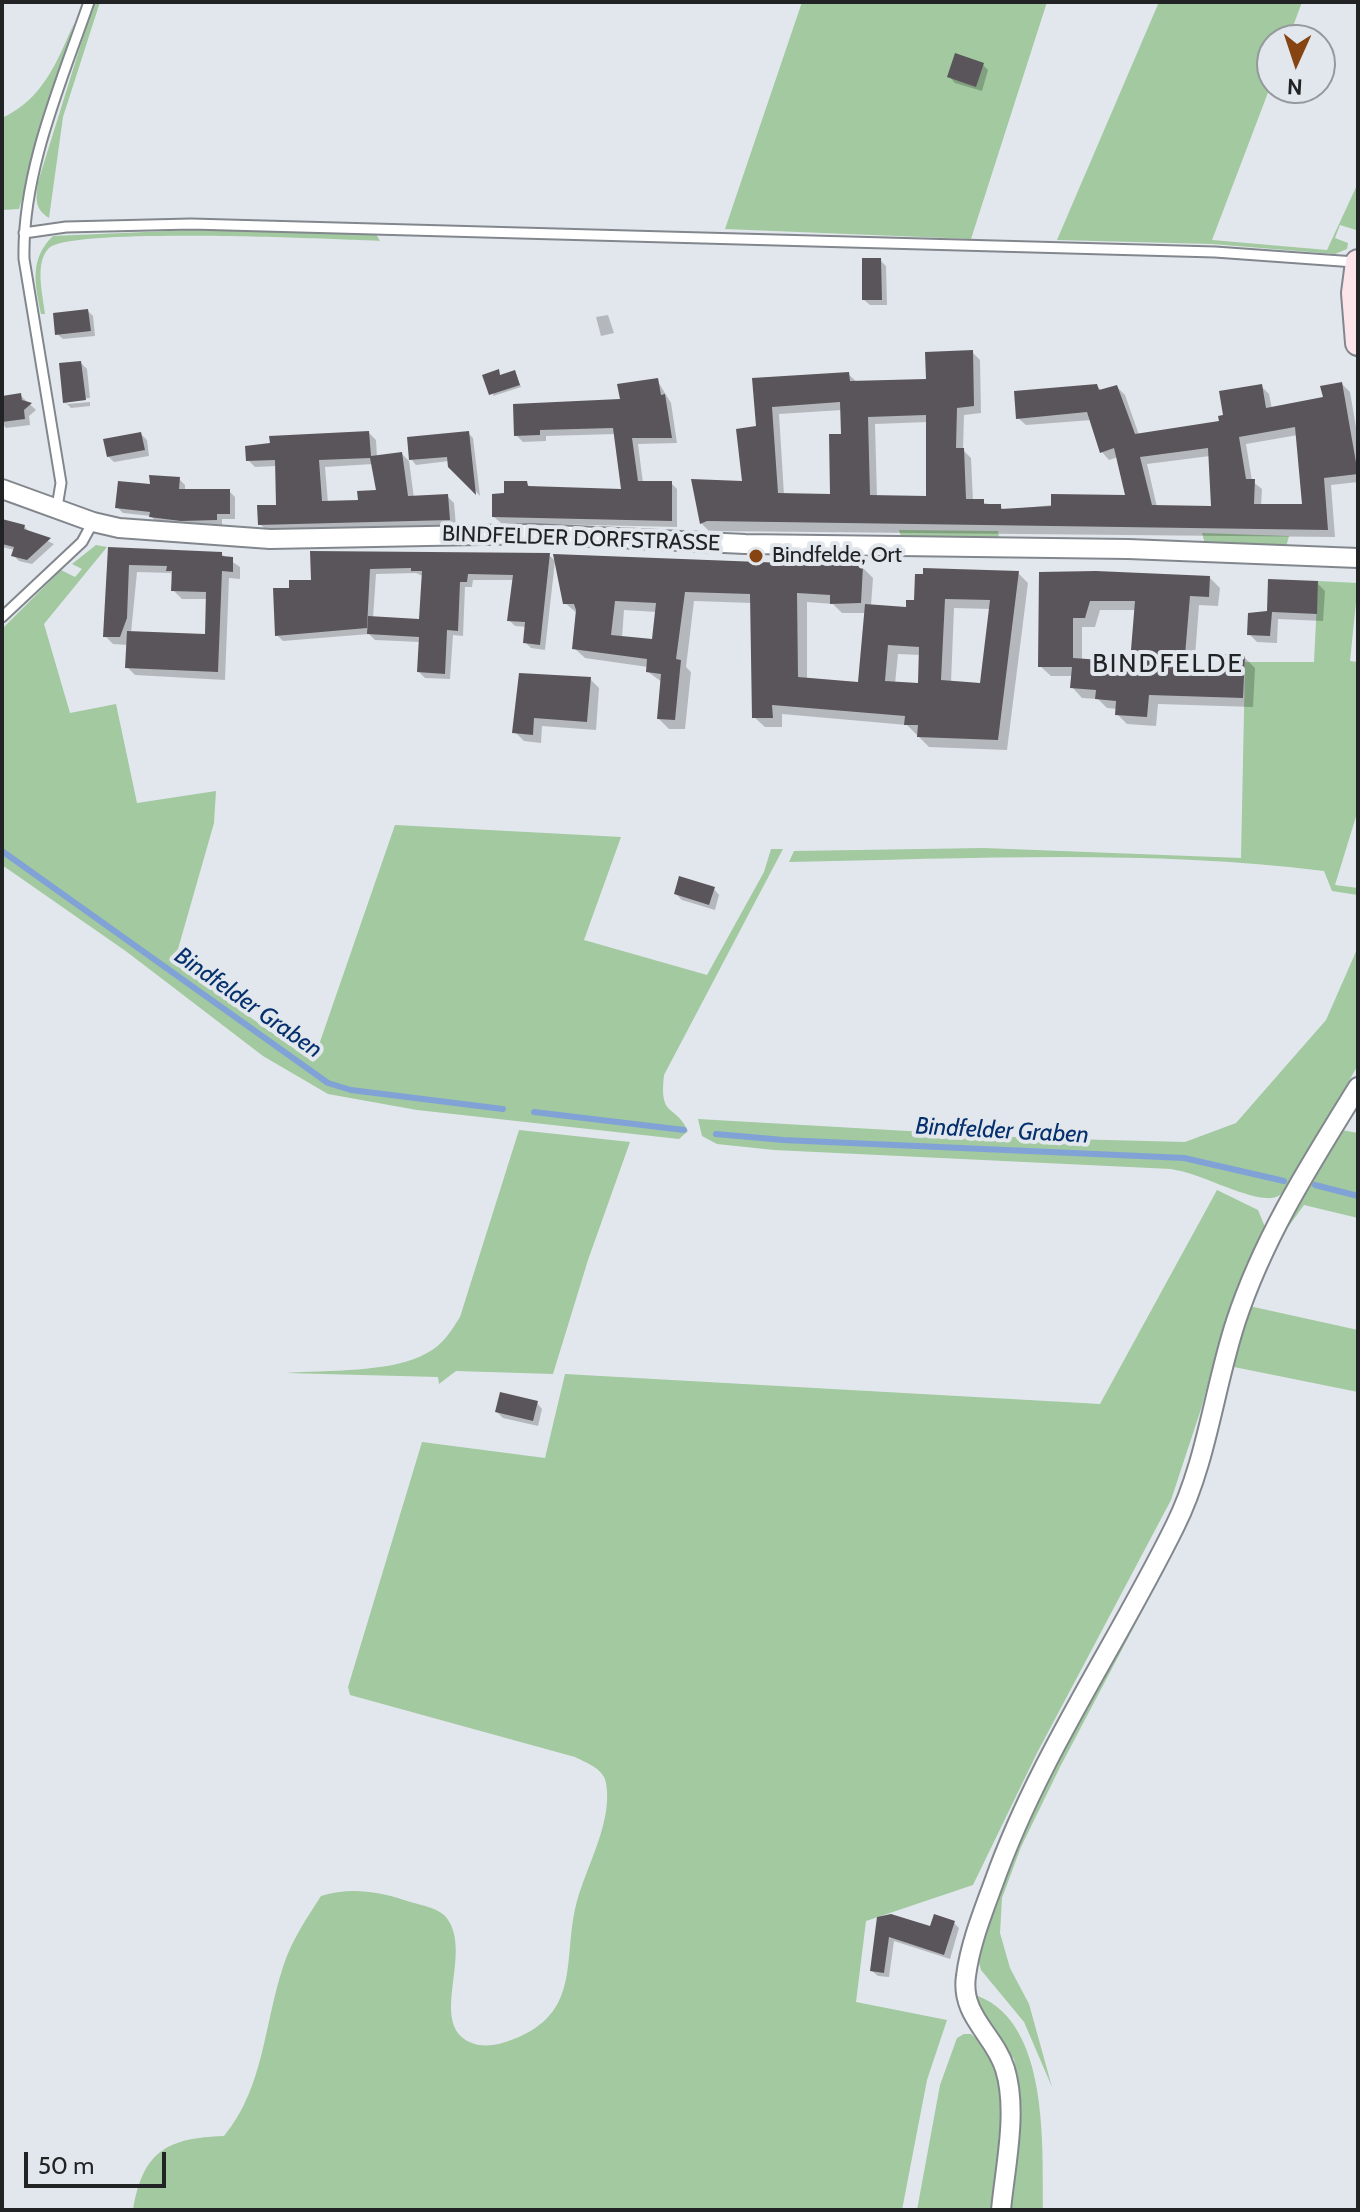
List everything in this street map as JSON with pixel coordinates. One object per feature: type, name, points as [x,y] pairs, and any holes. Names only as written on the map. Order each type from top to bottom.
[{"type":"street","points":[[1357,265],[1358,343]]},
{"type":"street","name":"BINDFELDER DORFSTRASSE","points":[[2,489],[93,522],[151,531],[270,539],[532,534],[745,544],[1128,549],[1358,558]]},
{"type":"street","points":[[1001,2210],[1009,2089],[1000,2056],[971,2014],[965,1992],[971,1952],[1010,1836],[1176,1525],[1197,1471],[1236,1322],[1256,1266],[1286,1204],[1358,1087]]},
{"type":"lane","points":[[57,507],[61,483],[24,259],[24,233],[31,187],[89,2]]},
{"type":"lane","points":[[24,233],[66,227],[191,224],[1215,252],[1357,265]]},
{"type":"lane","points":[[2,617],[82,542],[93,522]]},
{"type":"green space","points":[[94,2],[100,2],[63,117],[49,218],[37,203],[38,182]]},
{"type":"green space","points":[[802,2],[1047,2],[971,239],[725,229]]},
{"type":"green space","points":[[1159,2],[1302,2],[1294,24],[1256,24],[1256,104],[1264,104],[1212,240],[1327,250],[1358,183],[1356,230],[1340,225],[1335,238],[1348,243],[1347,249],[1335,254],[1212,244],[1057,240]]},
{"type":"green space","points":[[74,23],[19,209],[2,210],[2,118],[28,101],[38,90],[55,65]]},
{"type":"green space","points":[[192,230],[376,234],[380,241],[151,236],[68,242],[49,248],[44,254],[41,280],[45,314],[41,314],[36,282],[37,263],[53,236]]},
{"type":"green space","points":[[899,530],[998,531],[999,537],[995,541],[902,540]]},
{"type":"green space","points":[[1202,533],[1289,536],[1286,547],[1205,544]]},
{"type":"green space","points":[[96,545],[107,547],[44,624],[70,713],[116,704],[137,803],[216,791],[214,823],[174,963],[313,1062],[395,825],[621,837],[584,940],[707,975],[764,872],[771,849],[783,849],[664,1075],[666,1105],[688,1131],[679,1139],[417,1110],[328,1094],[263,1056],[127,952],[2,865],[2,629],[61,570],[75,577],[82,569],[72,564]]},
{"type":"green space","points":[[1318,581],[1358,583],[1350,661],[1358,662],[1358,810],[1335,885],[1358,888],[1358,895],[1332,891],[1324,871],[1191,860],[1057,857],[789,862],[794,851],[984,848],[1241,858],[1245,662],[1314,662]]},
{"type":"green space","points":[[1358,947],[1358,1065],[1288,1187],[1276,1197],[1255,1196],[1171,1169],[774,1150],[717,1144],[702,1136],[698,1119],[1030,1138],[1185,1142],[1236,1123],[1326,1020]]},
{"type":"green space","points":[[519,1130],[630,1142],[588,1260],[553,1374],[456,1371],[439,1384],[438,1377],[286,1373],[396,1364],[427,1353],[442,1342],[460,1317]]},
{"type":"green space","points":[[1341,1130],[1358,1133],[1358,1218],[1304,1205],[1278,1241]]},
{"type":"green space","points":[[1217,1190],[1258,1210],[1265,1227],[1225,1321],[1201,1409],[1171,1500],[1037,1753],[973,1885],[866,1921],[856,2002],[947,2020],[927,2080],[902,2210],[133,2210],[143,2174],[161,2152],[187,2140],[224,2136],[237,2117],[255,2076],[286,1957],[321,1896],[352,1891],[373,1892],[425,1906],[444,1915],[453,1930],[456,1947],[452,2020],[459,2034],[472,2043],[490,2045],[519,2037],[553,2012],[561,1996],[577,1901],[603,1828],[607,1798],[605,1778],[594,1767],[575,1757],[350,1695],[348,1687],[422,1442],[545,1458],[565,1374],[1100,1404]]},
{"type":"green space","points":[[1249,1306],[1358,1330],[1358,1392],[1229,1366]]},
{"type":"green space","points":[[1188,1511],[1192,1512],[1184,1532],[1060,1767],[1021,1847],[1002,1898],[1000,1933],[1010,1968],[1029,2004],[1052,2087],[1024,2022],[981,1970],[977,1955],[1018,1840]]},
{"type":"green space","points":[[978,1996],[1001,2011],[1018,2033],[1030,2060],[1041,2122],[1043,2210],[1008,2210],[1018,2083],[1014,2059],[985,2023],[974,1998]]},
{"type":"green space","points":[[971,2034],[993,2053],[1003,2086],[993,2210],[917,2210],[940,2085],[957,2038]]},
{"type":"building","points":[[955,53],[984,63],[976,87],[947,77]]},
{"type":"building","points":[[862,258],[881,258],[882,300],[862,300]]},
{"type":"building","points":[[88,309],[91,331],[55,335],[53,313]]},
{"type":"building","points":[[973,350],[974,406],[957,408],[956,448],[964,448],[966,499],[984,499],[984,504],[1001,504],[1001,509],[1051,506],[1051,494],[1125,495],[1114,448],[1100,453],[1087,412],[1016,419],[1014,391],[1097,384],[1099,390],[1117,385],[1135,434],[1219,421],[1218,416],[1223,415],[1219,391],[1262,384],[1266,408],[1323,397],[1320,386],[1342,382],[1358,474],[1324,478],[1328,530],[707,521],[700,524],[691,479],[742,481],[736,429],[756,426],[752,378],[849,372],[850,381],[926,379],[925,352]],"holes":[[[840,402],[841,434],[829,434],[830,494],[778,493],[772,407]],[[926,415],[926,496],[870,495],[868,417]],[[1295,427],[1302,504],[1254,504],[1255,479],[1246,479],[1239,437]],[[1208,448],[1211,506],[1152,505],[1140,457]]]},
{"type":"building","points":[[81,361],[86,400],[63,403],[59,363]]},
{"type":"building","points":[[499,369],[500,375],[515,370],[520,385],[489,395],[482,375]]},
{"type":"building","points":[[658,378],[661,395],[665,394],[672,438],[632,438],[638,481],[672,481],[672,521],[492,517],[492,494],[504,493],[504,481],[527,481],[528,486],[621,489],[613,428],[540,430],[540,435],[514,436],[513,404],[620,399],[617,384]]},
{"type":"building","points":[[21,393],[22,400],[32,403],[24,410],[25,419],[2,422],[2,396]]},
{"type":"building","points":[[369,431],[371,456],[402,452],[408,496],[448,494],[450,520],[258,525],[257,505],[276,505],[275,460],[246,461],[245,446],[270,443],[269,436]],"holes":[[[370,458],[376,490],[357,491],[358,500],[322,501],[319,460]]]},
{"type":"building","points":[[469,431],[476,495],[448,467],[447,457],[409,460],[407,437]]},
{"type":"building","points":[[141,432],[145,450],[107,457],[103,439]]},
{"type":"building","points":[[149,475],[180,477],[179,489],[230,489],[230,514],[217,514],[217,520],[181,521],[149,517],[150,512],[115,508],[118,481],[150,484]]},
{"type":"building","points":[[2,519],[25,525],[24,529],[51,538],[27,560],[11,556],[14,547],[2,544]]},
{"type":"building","points":[[108,547],[222,552],[222,556],[233,557],[233,572],[222,571],[218,672],[125,668],[127,631],[205,634],[206,592],[171,591],[172,571],[166,571],[167,566],[129,565],[127,618],[120,637],[103,637]]},
{"type":"building","points":[[310,551],[550,553],[540,645],[523,643],[525,622],[507,621],[513,575],[468,574],[467,582],[460,582],[458,631],[447,630],[445,674],[417,672],[419,637],[367,634],[368,616],[419,619],[422,571],[411,571],[411,568],[370,569],[367,628],[275,636],[273,588],[289,588],[289,580],[311,580]]},
{"type":"building","points":[[553,554],[863,566],[861,603],[830,604],[830,595],[797,593],[798,677],[858,682],[865,604],[906,607],[906,600],[914,600],[915,574],[923,574],[923,568],[1019,571],[998,740],[917,737],[918,725],[904,725],[905,716],[772,705],[773,718],[752,718],[750,594],[685,592],[676,659],[681,660],[675,720],[657,719],[661,674],[646,672],[647,659],[572,649],[576,610],[574,604],[563,604]],"holes":[[[945,599],[990,600],[980,683],[941,680]],[[615,601],[656,603],[652,639],[611,635]],[[888,645],[919,647],[918,683],[885,681]]]},
{"type":"building","points":[[1039,572],[1210,576],[1209,597],[1190,596],[1184,667],[1225,669],[1225,654],[1245,656],[1243,698],[1149,695],[1147,717],[1115,715],[1116,701],[1095,699],[1096,690],[1070,688],[1072,667],[1038,667]],"holes":[[[1090,601],[1135,601],[1130,662],[1073,658],[1073,618],[1085,618]]]},
{"type":"building","points":[[1268,579],[1318,581],[1317,614],[1272,612],[1270,636],[1247,635],[1248,613],[1267,611]]},
{"type":"building","points":[[519,673],[591,677],[587,722],[534,718],[533,735],[512,733]]},
{"type":"building","points":[[679,876],[715,887],[709,905],[674,894]]},
{"type":"building","points":[[500,1392],[538,1401],[533,1421],[495,1412]]},
{"type":"building","points":[[891,1914],[930,1926],[934,1914],[955,1921],[944,1955],[889,1937],[884,1973],[870,1971],[877,1917]]},
{"type":"waterway","name":"Bindfelder Graben","points":[[2,851],[328,1083],[351,1090],[503,1109]]},
{"type":"waterway","name":"Bindfelder Graben","points":[[534,1112],[684,1130]]},
{"type":"waterway","name":"Bindfelder Graben","points":[[716,1134],[783,1140],[1184,1158],[1284,1181]]},
{"type":"waterway","name":"Bindfelder Graben","points":[[1315,1185],[1358,1196]]},
{"type":"place","name":"Bindfelde, Ort","points":[[756,556]]},
{"type":"district","name":"BINDFELDE","points":[[1168,664]]}]
